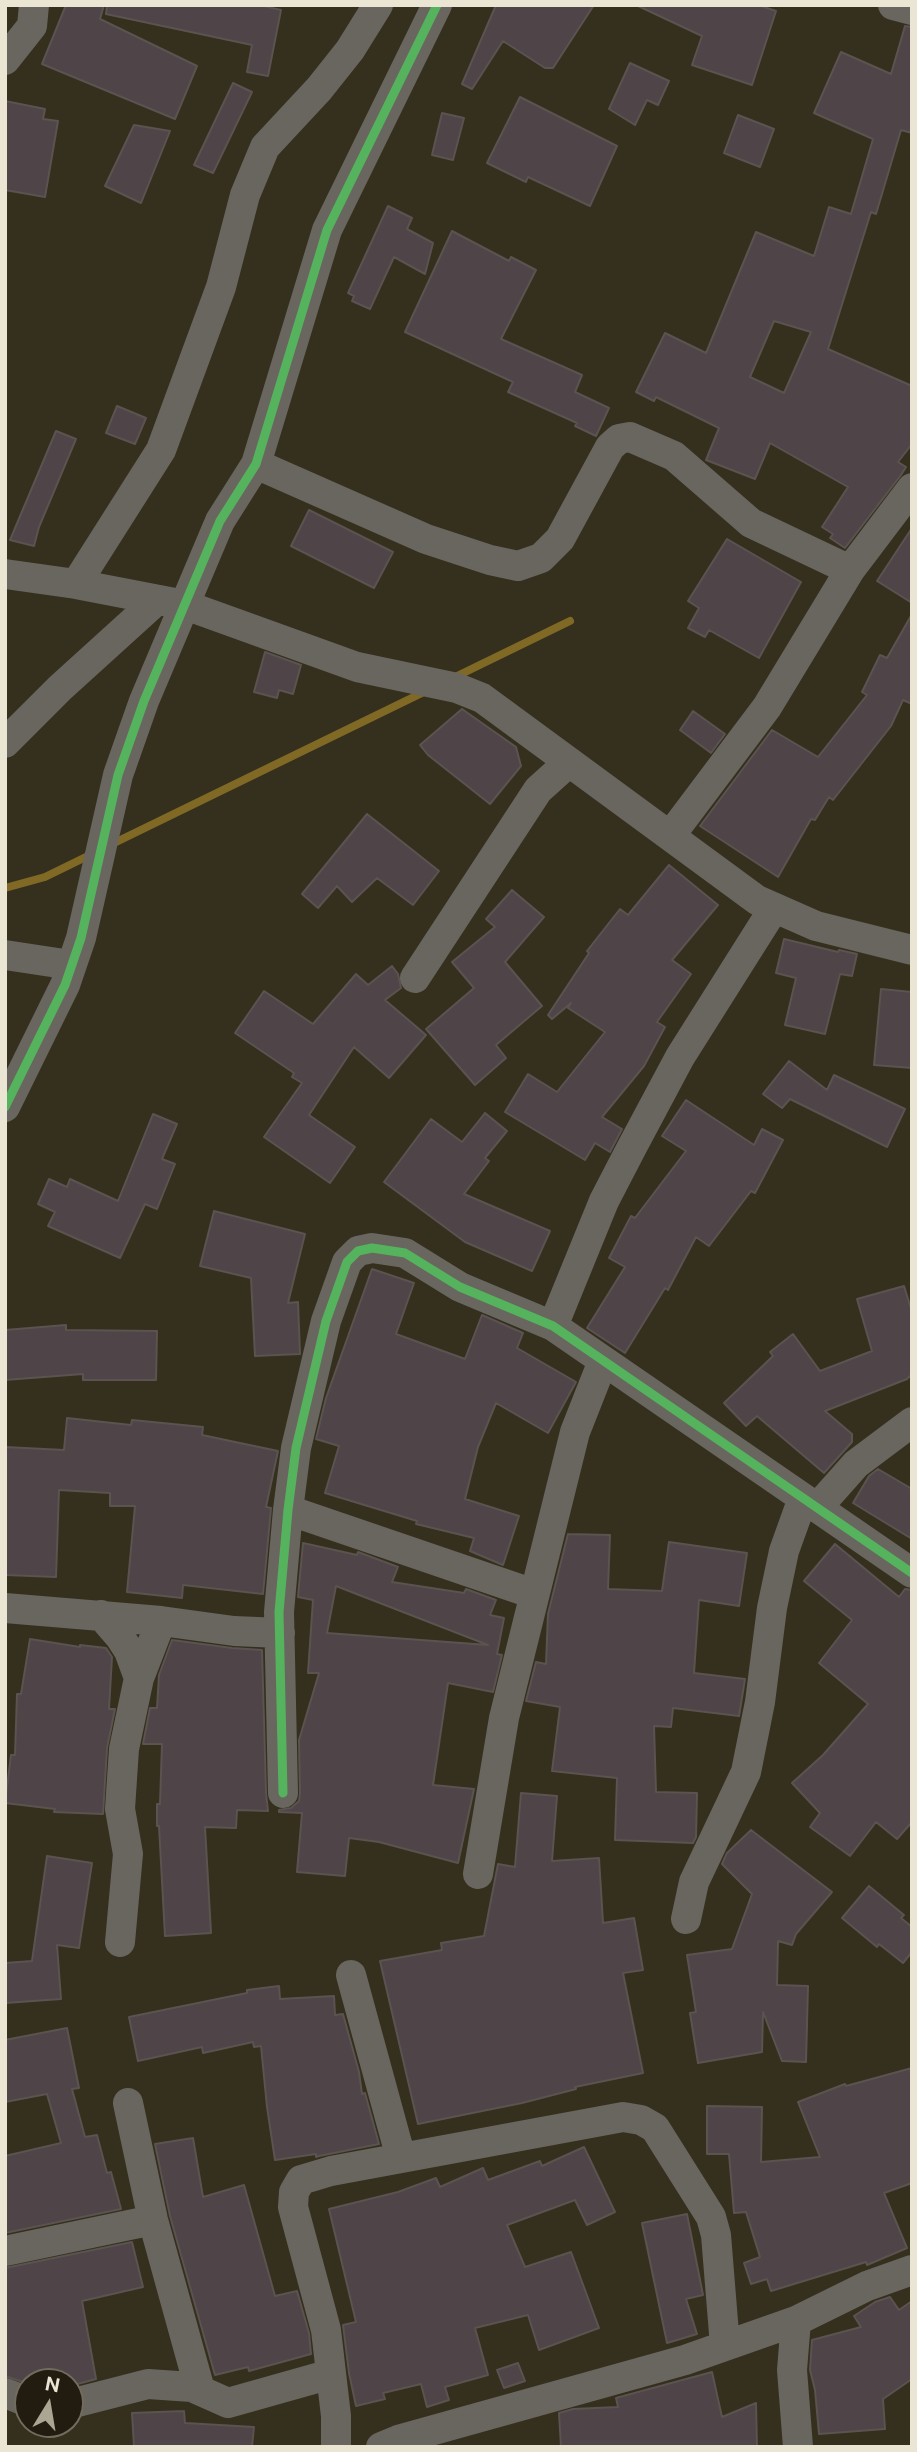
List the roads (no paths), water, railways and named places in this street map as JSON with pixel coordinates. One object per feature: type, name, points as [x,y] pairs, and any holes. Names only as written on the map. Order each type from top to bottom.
[{"type":"street","points":[[5,60],[32,26],[34,5]]},
{"type":"street","points":[[76,584],[161,450],[221,287],[245,195],[265,147],[320,89],[350,50],[378,5]]},
{"type":"street","points":[[5,1107],[65,985],[81,938],[118,775],[144,701],[171,603],[256,464],[327,230],[437,5]]},
{"type":"street","points":[[893,5],[912,10]]},
{"type":"street","points":[[256,464],[426,539],[490,560],[518,566],[541,558],[560,539],[610,447],[619,439],[630,437],[674,456],[751,523],[850,569]]},
{"type":"street","points":[[670,836],[767,707],[850,569],[912,488]]},
{"type":"street","points":[[5,574],[76,584],[171,603],[357,667],[443,685],[482,698],[757,900],[816,926],[912,950]]},
{"type":"street","points":[[5,743],[60,688],[171,603]]},
{"type":"street","points":[[415,978],[538,790],[569,762]]},
{"type":"street","points":[[553,1326],[604,1201],[632,1147],[680,1057],[774,908]]},
{"type":"street","points":[[5,955],[71,965]]},
{"type":"street","points":[[283,1793],[279,1612],[296,1448],[326,1321],[347,1262],[358,1251],[372,1248],[405,1254],[460,1287],[553,1326],[912,1573]]},
{"type":"street","points":[[478,1874],[504,1718],[534,1594],[575,1432],[603,1361]]},
{"type":"street","points":[[686,1919],[694,1882],[746,1772],[760,1702],[772,1608],[785,1551],[810,1503],[912,1422]]},
{"type":"street","points":[[288,1510],[534,1594]]},
{"type":"street","points":[[5,1608],[101,1615],[234,1631],[280,1633]]},
{"type":"street","points":[[101,1615],[124,1644],[139,1678]]},
{"type":"street","points":[[120,1942],[128,1854],[120,1809],[124,1749],[139,1678],[160,1621]]},
{"type":"street","points":[[351,1975],[401,2158]]},
{"type":"street","points":[[128,2103],[153,2220],[200,2390]]},
{"type":"street","points":[[336,2447],[326,2330],[293,2207],[294,2192],[301,2180],[321,2174],[623,2117],[641,2120],[655,2128],[711,2217],[716,2235],[725,2346]]},
{"type":"street","points":[[5,2251],[153,2220]]},
{"type":"street","points":[[335,2416],[382,2446],[685,2360],[796,2321],[867,2286],[912,2270]]},
{"type":"street","points":[[796,2321],[792,2370],[798,2447]]},
{"type":"street","points":[[84,2400],[148,2384],[181,2385],[200,2390],[228,2403],[331,2374]]},
{"type":"waterway","points":[[453,678],[570,621]]},
{"type":"waterway","points":[[110,845],[426,691]]},
{"type":"waterway","points":[[5,888],[45,877],[92,854]]}]
